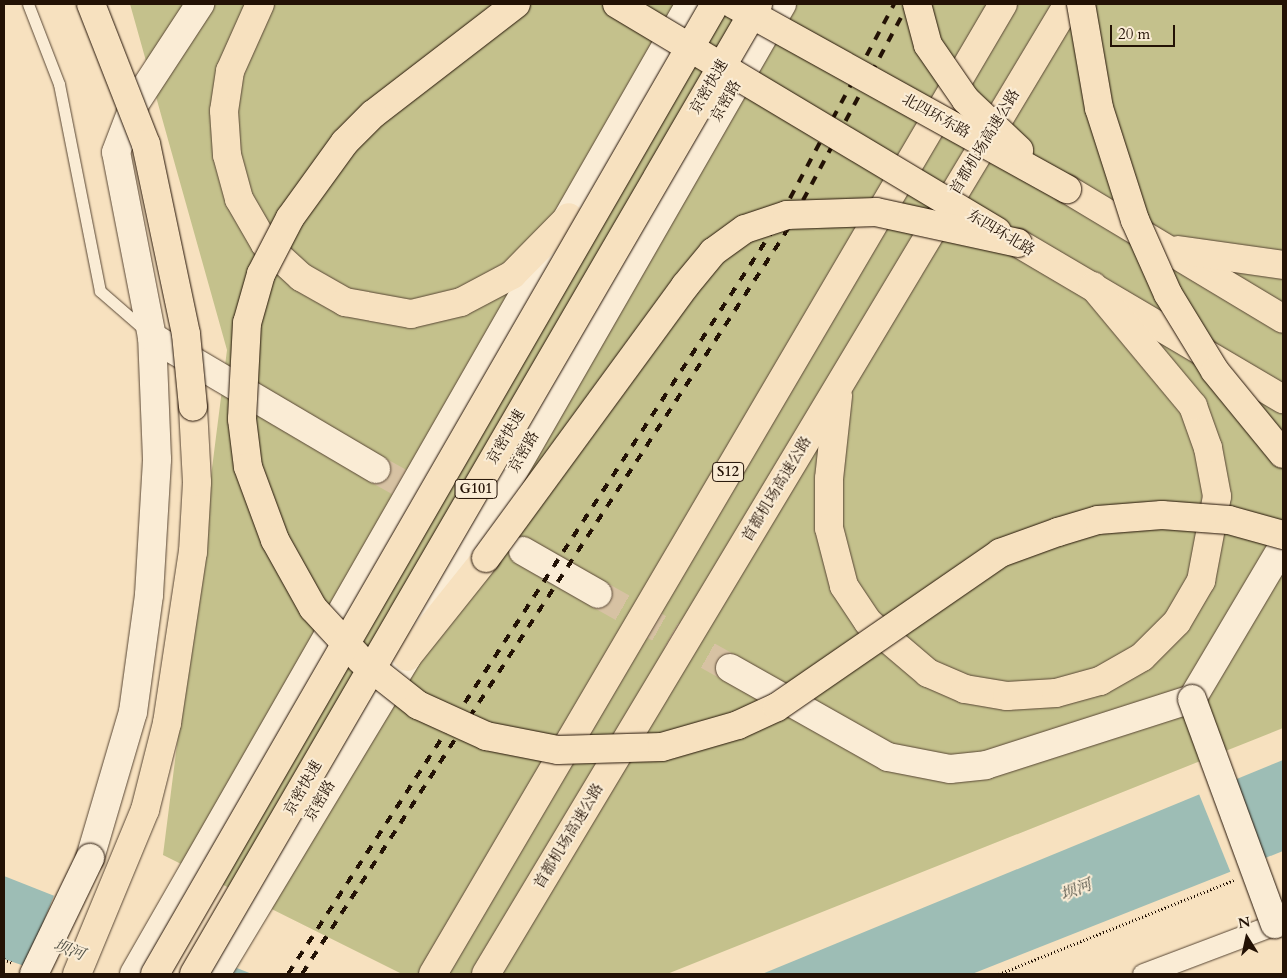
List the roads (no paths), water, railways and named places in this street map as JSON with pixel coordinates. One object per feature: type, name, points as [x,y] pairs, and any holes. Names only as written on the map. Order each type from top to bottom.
[{"type":"highway","points":[[77,974],[125,865],[167,723],[183,639],[197,482],[193,407],[186,334],[146,144],[92,4]]},
{"type":"highway","points":[[260,4],[241,39],[224,111],[227,155],[239,199],[265,244],[301,277],[345,302],[411,314],[461,302],[512,275],[568,217]]},
{"type":"highway","points":[[516,4],[373,114],[345,142],[290,218],[260,274],[247,323],[242,419],[248,467],[275,540],[313,608],[361,660],[418,706],[486,736],[558,750],[662,747],[738,725],[777,707],[1000,553],[1058,532],[1098,520],[1162,514],[1229,520],[1283,535]]},
{"type":"highway","name":"东四环北路","points":[[617,4],[1283,399]]},
{"type":"highway","name":"G101","points":[[155,974],[715,4]]},
{"type":"highway","name":"北四环东路","points":[[733,4],[1067,189],[1162,247]]},
{"type":"highway","name":"京密快速","points":[[194,974],[758,4]]},
{"type":"highway","points":[[917,4],[928,45],[966,100],[1067,189]]},
{"type":"highway","name":"S12","points":[[433,974],[1003,4]]},
{"type":"highway","name":"首都机场高速公路","points":[[490,967],[1068,4]]},
{"type":"highway","points":[[1081,4],[1107,140],[1160,277],[1215,371],[1283,454]]},
{"type":"highway","points":[[406,657],[486,558],[685,286],[713,252],[745,228],[787,215],[876,212],[1018,243]]},
{"type":"highway","points":[[1162,247],[1283,265]]},
{"type":"highway","points":[[1162,247],[1283,319]]},
{"type":"highway","points":[[840,386],[829,479],[829,528],[844,586],[868,622],[928,673],[965,689],[1007,696],[1056,693],[1100,681],[1142,657],[1177,622],[1201,581],[1217,496],[1208,448],[1193,406],[1093,286]]},
{"type":"street","points":[[34,974],[90,858],[133,712],[149,596],[157,459],[152,337],[116,152],[134,105],[200,4]]},
{"type":"street","points":[[134,974],[201,862],[690,4]]},
{"type":"street","name":"京密路","points":[[216,974],[406,657],[782,4]]},
{"type":"street","points":[[152,337],[376,469]]},
{"type":"street","points":[[730,668],[888,757],[950,769],[986,765],[1037,751],[1192,699],[1283,546]]},
{"type":"street","points":[[522,551],[598,594]]},
{"type":"street","points":[[1143,974],[1279,923],[1192,699]]},
{"type":"lane","points":[[28,4],[60,84],[100,291],[152,337]]},
{"type":"water","name":"坝河","points":[[1283,760],[1283,851],[972,974],[762,974]]},
{"type":"water","name":"坝河","points":[[4,876],[252,974],[48,974],[4,959]]},
{"type":"tunnel","points":[[376,469],[481,528]]},
{"type":"tunnel","points":[[598,594],[730,668]]},
{"type":"railway","points":[[288,974],[773,230],[894,4]]},
{"type":"railway","points":[[302,974],[786,232],[908,4]]}]
